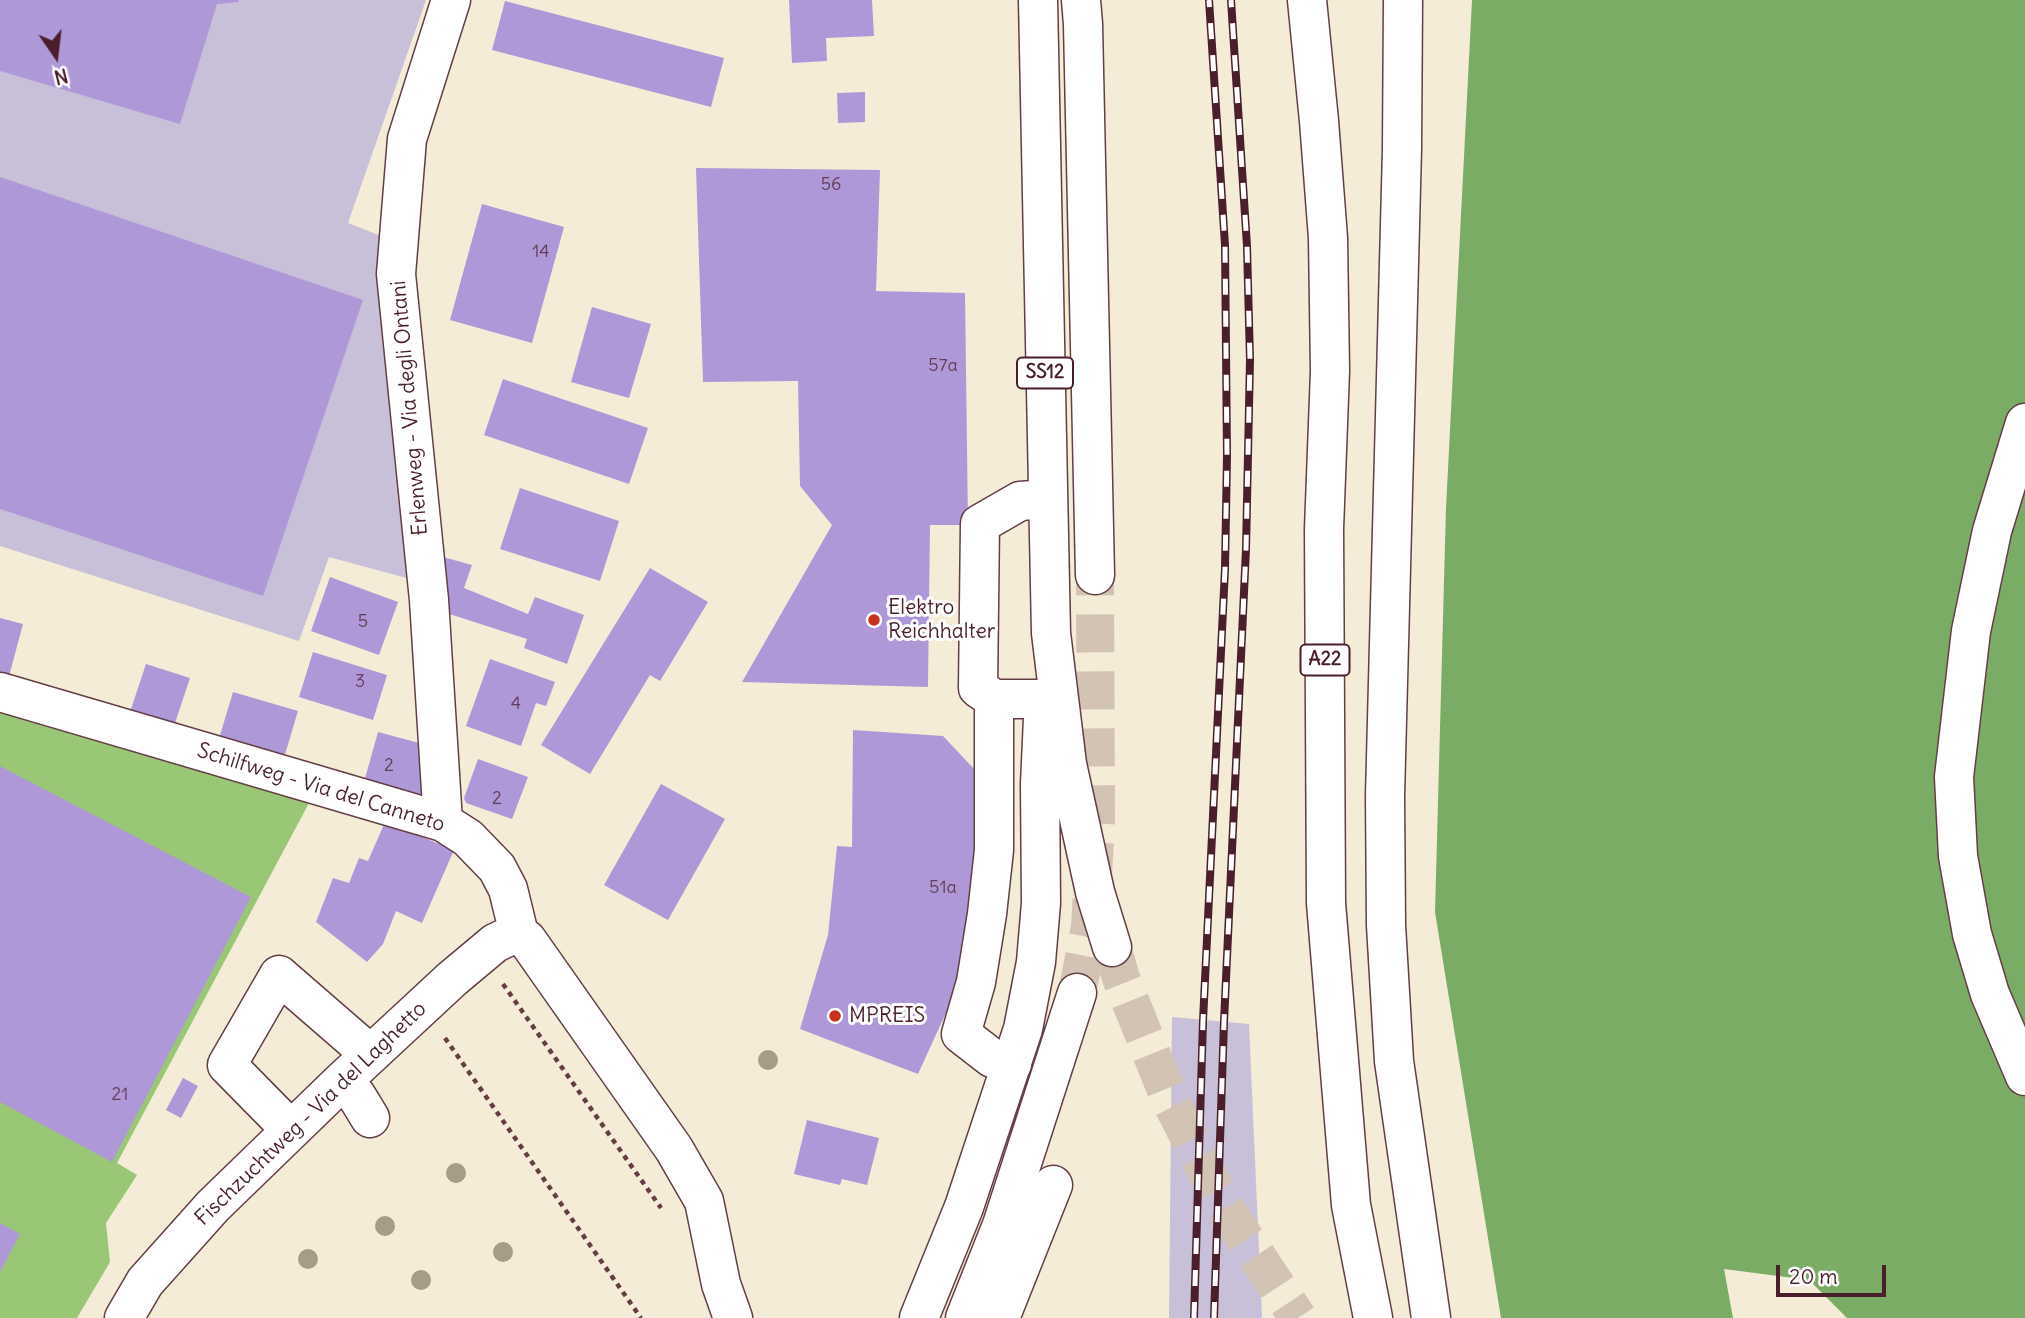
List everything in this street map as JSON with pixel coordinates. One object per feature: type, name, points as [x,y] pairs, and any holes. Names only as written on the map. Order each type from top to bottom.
[{"type":"main road","name":"Erlenweg - Via degli Ontani","points":[[443,822],[429,600],[396,274],[408,139],[451,0]]},
{"type":"main road","name":"SS12","points":[[1038,0],[1051,633],[1067,764],[1095,892],[1112,947]]},
{"type":"main road","points":[[1081,0],[1095,575]]},
{"type":"main road","name":"A22","points":[[1307,0],[1328,251],[1330,371],[1324,529],[1326,903],[1351,1205],[1373,1318]]},
{"type":"main road","points":[[1403,0],[1401,205],[1385,796],[1385,925],[1394,1061],[1430,1318]]},
{"type":"main road","points":[[2025,423],[1992,531],[1971,631],[1954,777],[1958,856],[1972,934],[1990,994],[2025,1076]]},
{"type":"main road","points":[[1044,699],[994,699],[978,688],[980,524],[1020,501],[1048,499]]},
{"type":"main road","points":[[919,1318],[964,1207],[1012,1064],[1023,1029],[1036,962],[1041,903],[1040,784],[1044,699],[1051,633]]},
{"type":"main road","name":"Schilfweg - Via del Canneto","points":[[0,692],[443,822],[468,838],[497,868],[508,889],[520,934],[527,940],[674,1149],[704,1201],[721,1284],[733,1318]]},
{"type":"main road","points":[[994,699],[994,850],[988,914],[976,982],[961,1034],[992,1058],[1012,1064]]},
{"type":"main road","name":"Fischzuchtweg - Via del Laghetto","points":[[124,1318],[145,1282],[168,1256],[213,1206],[291,1130],[452,979],[495,943],[520,934]]},
{"type":"main road","points":[[291,1130],[227,1065],[279,975],[370,1054]]},
{"type":"main road","points":[[965,1318],[1002,1225],[1077,993]]},
{"type":"main road","points":[[341,1082],[356,1095],[370,1118]]},
{"type":"main road","points":[[1000,1318],[1053,1185]]},
{"type":"path","points":[[503,983],[663,1211]]},
{"type":"path","points":[[439,1028],[641,1318]]},
{"type":"shaded area","points":[[0,0],[426,0],[348,223],[381,236],[410,579],[329,557],[299,641],[0,546]]},
{"type":"shaded area","points":[[1172,1017],[1249,1024],[1262,1318],[1169,1318]]},
{"type":"green space","points":[[1472,0],[2025,0],[2025,1318],[1847,1318],[1809,1280],[1724,1269],[1733,1318],[1501,1318],[1435,912],[1446,508]]},
{"type":"green space","points":[[0,712],[309,803],[117,1163],[137,1175],[106,1223],[110,1262],[77,1318],[0,1318]]},
{"type":"building","points":[[0,0],[239,2],[217,4],[180,124],[0,71]]},
{"type":"building","points":[[789,0],[872,0],[874,36],[826,38],[827,61],[792,63]]},
{"type":"building","points":[[505,1],[724,58],[711,107],[492,50]]},
{"type":"building","points":[[865,92],[865,122],[838,123],[837,93]]},
{"type":"building","points":[[696,168],[880,170],[876,291],[965,293],[968,525],[930,525],[928,687],[742,682],[832,525],[800,486],[798,381],[703,382]]},
{"type":"building","points":[[0,177],[363,300],[263,596],[0,509]]},
{"type":"building","points":[[482,204],[564,227],[532,343],[450,320]]},
{"type":"building","points":[[592,307],[651,324],[629,398],[571,382]]},
{"type":"building","points":[[503,379],[648,428],[629,484],[484,435]]},
{"type":"building","points":[[520,488],[619,521],[600,581],[500,549]]},
{"type":"building","points":[[443,557],[472,565],[464,588],[528,614],[535,597],[584,615],[567,664],[524,648],[527,639],[434,609]]},
{"type":"building","points":[[650,568],[708,602],[660,681],[650,675],[590,774],[541,745]]},
{"type":"building","points":[[330,577],[398,602],[379,655],[311,631]]},
{"type":"building","points":[[0,618],[23,624],[8,680],[0,678]]},
{"type":"building","points":[[313,652],[387,675],[373,720],[299,697]]},
{"type":"building","points":[[490,659],[555,682],[546,706],[536,703],[521,746],[466,726]]},
{"type":"building","points":[[146,664],[190,678],[174,726],[130,712]]},
{"type":"building","points":[[233,692],[298,711],[283,761],[218,742]]},
{"type":"building","points":[[853,730],[943,736],[976,771],[978,845],[961,980],[918,1074],[800,1029],[828,935],[837,846],[852,847]]},
{"type":"building","points":[[378,732],[434,747],[420,797],[364,782]]},
{"type":"building","points":[[478,759],[528,777],[512,819],[466,803],[464,798]]},
{"type":"building","points":[[0,766],[251,897],[112,1162],[0,1102]]},
{"type":"building","points":[[661,784],[725,819],[668,920],[604,885]]},
{"type":"building","points":[[385,822],[454,850],[422,923],[396,911],[383,944],[367,962],[316,922],[333,878],[349,883],[359,858],[368,861]]},
{"type":"building","points":[[183,1078],[198,1086],[181,1118],[166,1110]]},
{"type":"building","points":[[807,1120],[879,1138],[867,1185],[842,1179],[840,1185],[794,1174]]},
{"type":"building","points":[[0,1223],[20,1234],[0,1272]]},
{"type":"tunnel","points":[[1077,993],[1090,927],[1096,821],[1095,575]]},
{"type":"tunnel","points":[[1112,947],[1121,978],[1170,1100],[1225,1208],[1298,1318]]},
{"type":"railway","points":[[1194,1318],[1203,1021],[1225,569],[1227,456],[1225,245],[1209,0]]},
{"type":"railway","points":[[1214,1318],[1224,1022],[1246,549],[1250,360],[1247,246],[1231,0]]},
{"type":"place","name":"Elektro Reichhalter","points":[[874,620]]},
{"type":"place","name":"MPREIS","points":[[835,1016]]}]
